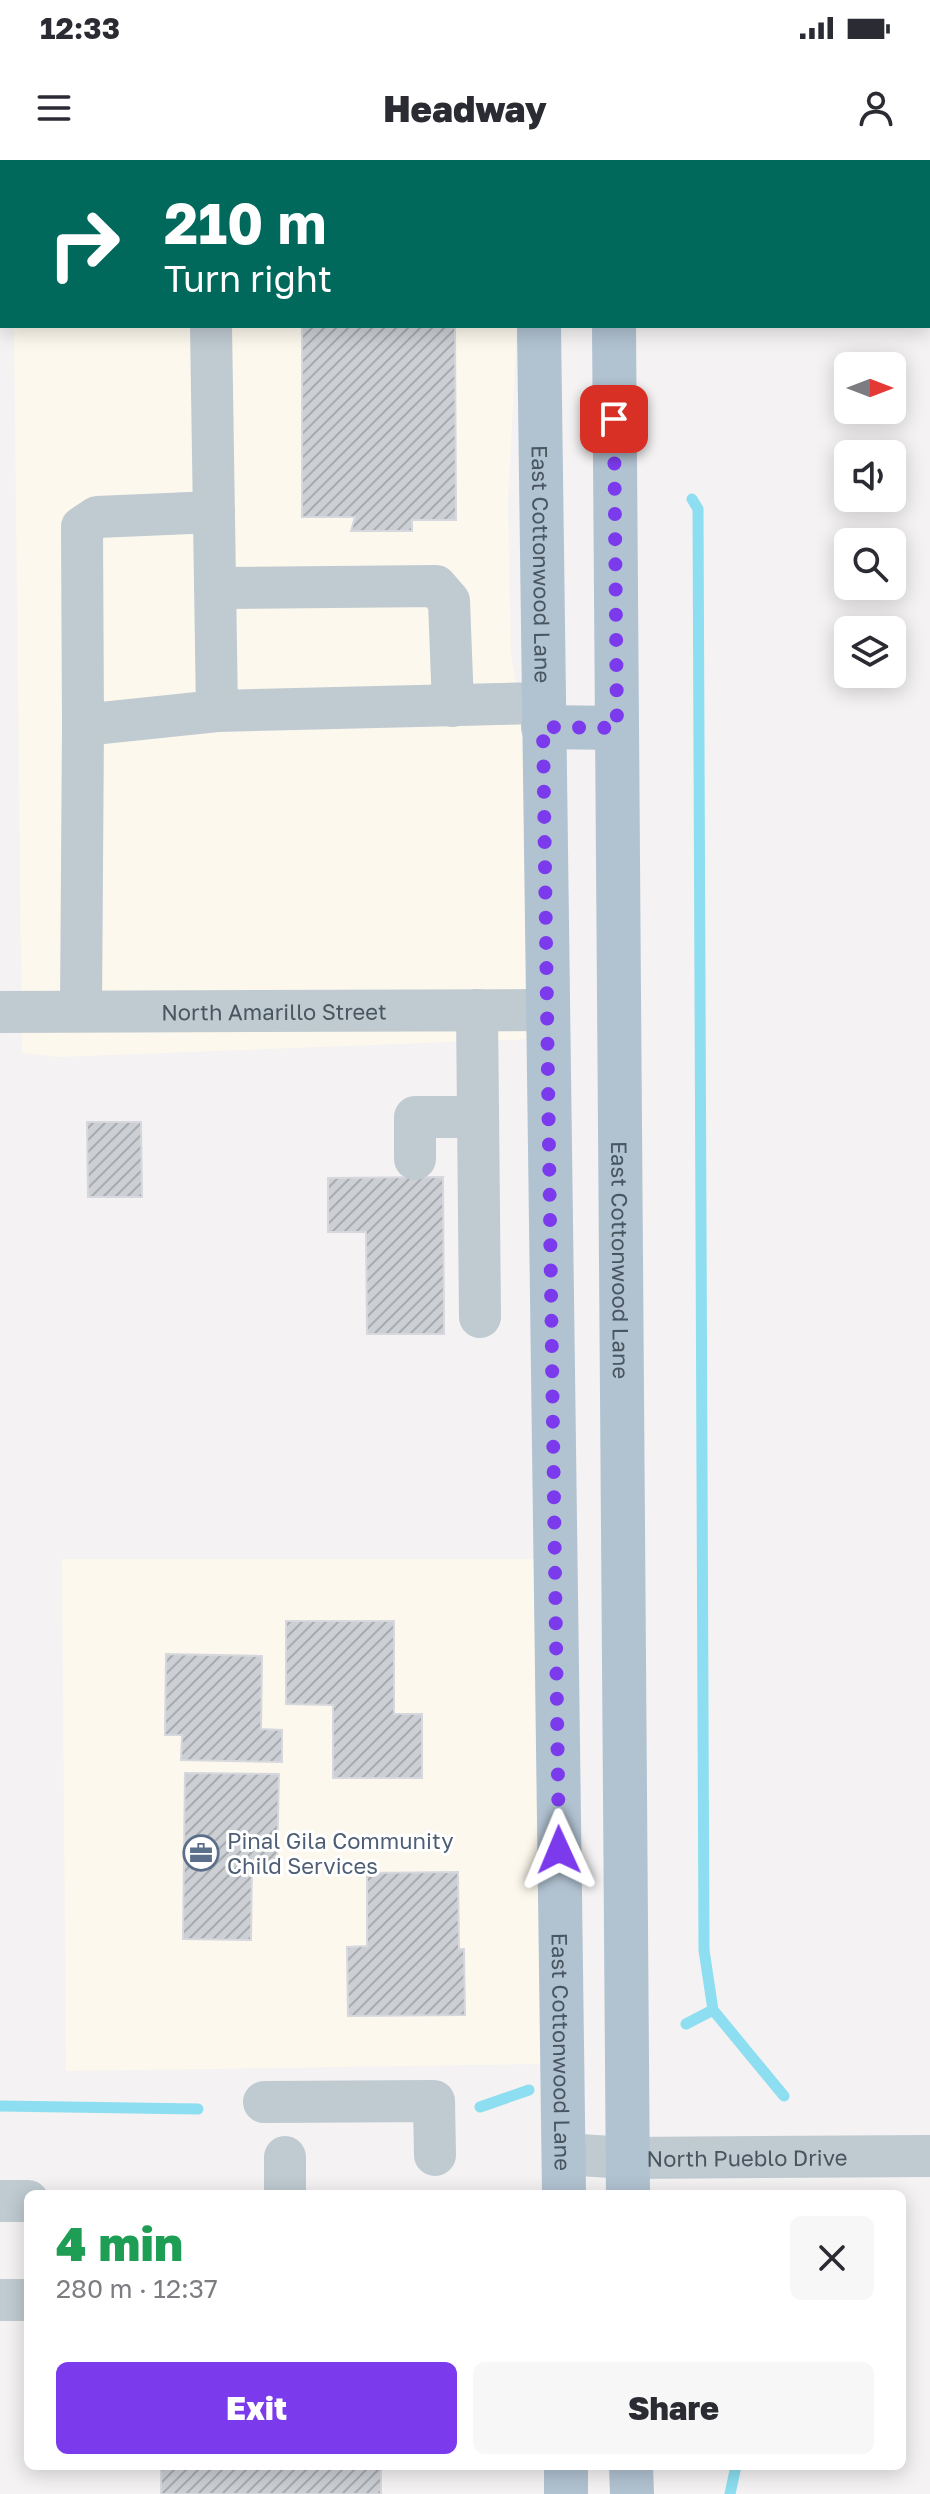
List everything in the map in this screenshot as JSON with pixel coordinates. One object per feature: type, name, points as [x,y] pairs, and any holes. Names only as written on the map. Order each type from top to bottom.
[{"type":"main road","name":"East Cottonwood Lane","points":[[539,328],[564,2174]]},
{"type":"main road","name":"East Cottonwood Lane","points":[[614,328],[628,2176]]},
{"type":"main road","points":[[543,715],[617,728]]},
{"type":"main road","points":[[566,2470],[566,2494]]},
{"type":"main road","points":[[631,2470],[632,2494]]},
{"type":"street","points":[[211,328],[217,711]]},
{"type":"street","points":[[81,1011],[82,527],[97,517],[214,512]]},
{"type":"street","points":[[215,588],[436,586],[449,601],[453,706]]},
{"type":"street","points":[[83,725],[217,711],[453,706],[543,715]]},
{"type":"street","points":[[477,1010],[480,1317]]},
{"type":"street","name":"North Amarillo Street","points":[[0,1012],[546,1010]]},
{"type":"street","points":[[415,1159],[415,1117],[478,1117]]},
{"type":"street","points":[[264,2102],[434,2101],[435,2155]]},
{"type":"street","name":"North Pueblo Drive","points":[[564,2174],[628,2176],[930,2156]]},
{"type":"street","points":[[0,2201],[24,2201]]},
{"type":"street","points":[[0,2300],[24,2300]]},
{"type":"shaded area","points":[[14,328],[517,328],[508,502],[511,655],[531,770],[531,1039],[58,1057],[22,1053]]},
{"type":"shaded area","points":[[62,1559],[541,1559],[543,2064],[66,2071]]},
{"type":"building","points":[[302,328],[455,328],[456,520],[412,520],[412,531],[351,531],[355,517],[302,517]]},
{"type":"building","points":[[87,1122],[141,1122],[142,1197],[88,1197]]},
{"type":"building","points":[[443,1177],[444,1334],[367,1334],[366,1232],[328,1232],[328,1178]]},
{"type":"building","points":[[286,1621],[394,1621],[394,1714],[422,1714],[422,1778],[333,1778],[333,1705],[286,1704]]},
{"type":"building","points":[[166,1654],[262,1656],[261,1729],[282,1730],[282,1762],[181,1760],[182,1735],[165,1735]]},
{"type":"building","points":[[185,1773],[279,1774],[277,1863],[252,1863],[251,1940],[183,1939]]},
{"type":"building","points":[[458,1872],[459,1949],[464,1949],[465,2015],[348,2016],[347,1947],[367,1946],[367,1873]]},
{"type":"building","points":[[161,2470],[381,2470],[381,2494],[161,2494]]},
{"type":"waterway","points":[[692,499],[698,509],[704,1950],[713,2010],[784,2096]]},
{"type":"waterway","points":[[686,2024],[713,2010]]},
{"type":"waterway","points":[[480,2107],[529,2090]]},
{"type":"waterway","points":[[0,2106],[198,2109]]},
{"type":"waterway","points":[[730,2494],[735,2470]]},
{"type":"place","name":"Pinal Gila Community Child Services","points":[[201,1853]]},
{"type":"route","points":[[559,1850],[543,727],[617,728],[614,419]]}]
